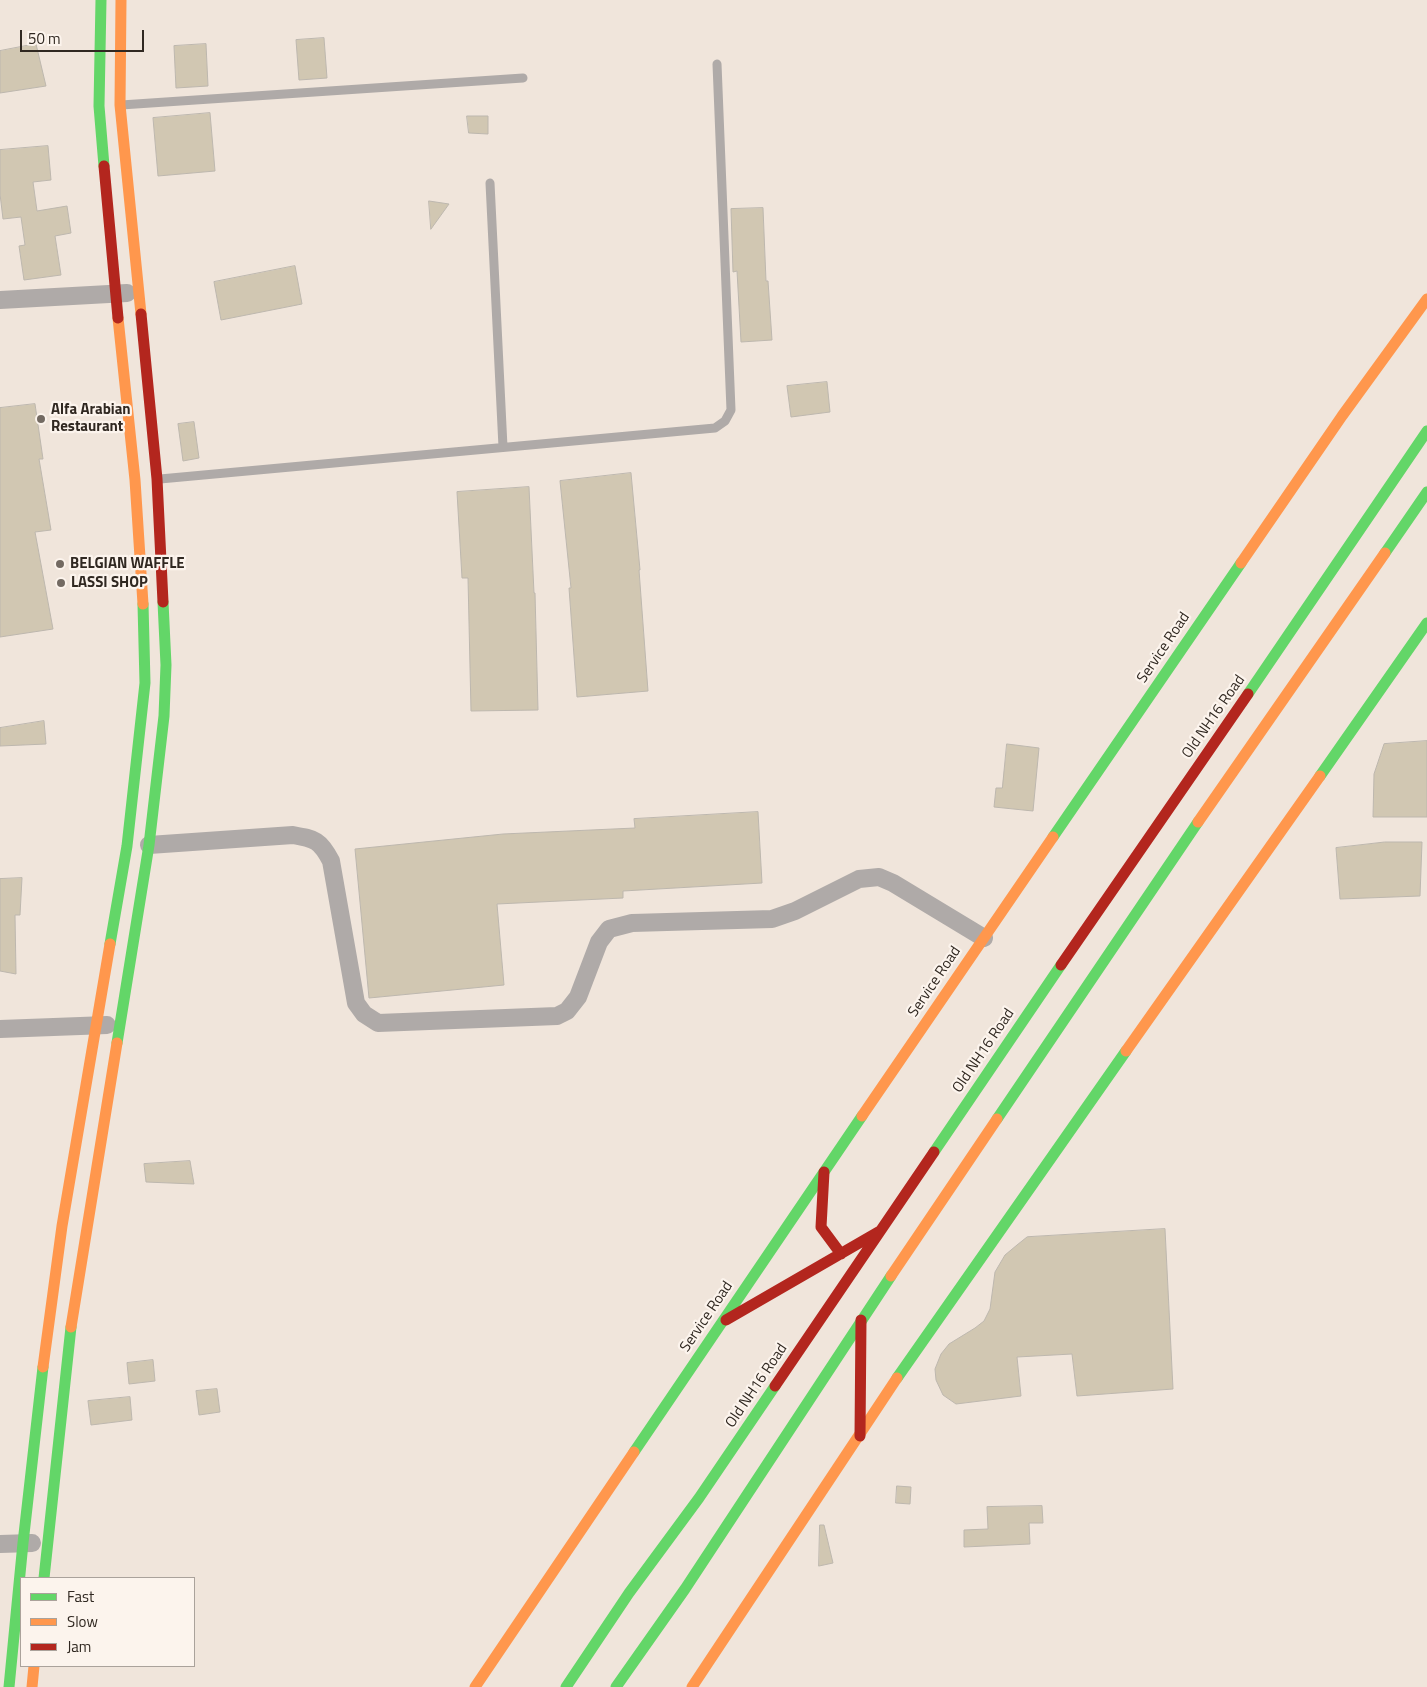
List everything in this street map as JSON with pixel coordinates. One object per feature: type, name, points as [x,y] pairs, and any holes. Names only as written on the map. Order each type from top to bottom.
[{"type":"main road","points":[[44,1577],[70,1331],[149,845],[162,744],[166,665],[146,479],[116,294],[99,106],[101,0]]},
{"type":"main road","points":[[9,1687],[48,1323],[62,1226],[98,1026],[127,846],[145,684],[141,568],[146,479],[139,292],[120,104],[121,0]]},
{"type":"main road","name":"Service Road","points":[[476,1687],[825,1170],[1342,416],[1427,299]]},
{"type":"main road","name":"Old NH16 Road","points":[[566,1687],[629,1593],[699,1498],[1427,430]]},
{"type":"main road","points":[[616,1687],[685,1590],[861,1320],[1218,793],[1427,492]]},
{"type":"main road","points":[[692,1687],[908,1362],[1427,623]]},
{"type":"main road","points":[[825,1170],[821,1206],[821,1228],[841,1254]]},
{"type":"main road","points":[[720,1324],[880,1231]]},
{"type":"main road","points":[[860,1436],[861,1320]]},
{"type":"main road","points":[[32,1687],[34,1667]]},
{"type":"street","points":[[0,300],[139,292]]},
{"type":"street","points":[[149,845],[293,835],[312,839],[324,847],[331,861],[356,1003],[364,1014],[378,1023],[557,1016],[567,1011],[578,997],[599,942],[609,929],[632,924],[772,919],[795,911],[859,879],[879,877],[893,883],[984,938]]},
{"type":"street","points":[[0,1029],[98,1026],[120,1023]]},
{"type":"street","points":[[0,1544],[48,1542]]},
{"type":"lane","points":[[146,479],[715,428],[725,422],[731,410],[717,64]]},
{"type":"lane","points":[[120,104],[522,78]]},
{"type":"lane","points":[[490,183],[503,447]]},
{"type":"building","points":[[324,38],[327,78],[299,80],[296,40]]},
{"type":"building","points":[[36,44],[46,86],[0,93],[0,51]]},
{"type":"building","points":[[206,44],[208,86],[176,88],[174,46]]},
{"type":"building","points":[[210,113],[215,171],[158,176],[153,118]]},
{"type":"building","points":[[467,116],[488,116],[488,134],[469,133]]},
{"type":"building","points":[[48,146],[51,180],[33,182],[37,211],[67,206],[71,233],[55,236],[61,275],[24,280],[19,246],[25,245],[21,217],[3,219],[0,194],[0,150]]},
{"type":"building","points":[[429,201],[449,204],[431,229]]},
{"type":"building","points":[[763,208],[766,281],[768,281],[772,340],[741,342],[737,271],[733,272],[731,209]]},
{"type":"building","points":[[295,266],[302,304],[221,320],[214,282]]},
{"type":"building","points":[[827,382],[830,412],[791,417],[787,386]]},
{"type":"building","points":[[35,404],[43,459],[39,459],[51,530],[35,532],[53,629],[0,637],[0,408]]},
{"type":"building","points":[[194,422],[199,458],[183,461],[178,424]]},
{"type":"building","points":[[631,473],[648,691],[577,697],[569,588],[571,588],[560,481]]},
{"type":"building","points":[[529,487],[535,593],[538,710],[471,711],[468,578],[462,578],[457,492]]},
{"type":"building","points":[[44,721],[46,744],[0,746],[0,728]]},
{"type":"building","points":[[1427,741],[1427,817],[1373,817],[1374,774],[1384,744]]},
{"type":"building","points":[[1007,744],[1039,748],[1033,811],[994,807],[996,788],[1002,788]]},
{"type":"building","points":[[758,812],[762,883],[623,891],[623,898],[497,904],[504,985],[369,998],[355,849],[503,834],[635,828],[634,819]]},
{"type":"building","points":[[1385,842],[1422,842],[1420,896],[1340,899],[1336,848]]},
{"type":"building","points":[[22,878],[20,915],[15,915],[16,974],[0,971],[0,879]]},
{"type":"building","points":[[190,1161],[194,1184],[146,1182],[144,1164]]},
{"type":"building","points":[[1165,1229],[1173,1389],[1077,1396],[1072,1354],[1017,1357],[1021,1396],[956,1404],[943,1395],[936,1380],[935,1369],[941,1354],[949,1344],[984,1321],[990,1309],[995,1272],[1005,1255],[1027,1237]]},
{"type":"building","points":[[153,1360],[155,1381],[129,1384],[127,1363]]},
{"type":"building","points":[[217,1389],[220,1412],[199,1415],[196,1391]]},
{"type":"building","points":[[130,1397],[132,1420],[91,1425],[88,1401]]},
{"type":"building","points":[[897,1486],[911,1487],[910,1504],[896,1503]]},
{"type":"building","points":[[1042,1506],[1043,1523],[1029,1523],[1030,1544],[964,1547],[964,1530],[988,1529],[987,1507]]},
{"type":"building","points":[[820,1525],[824,1525],[833,1563],[819,1566]]},
{"type":"traffic: fast","points":[[101,0],[99,106],[104,166]]},
{"type":"traffic: fast","points":[[1248,694],[1427,431]]},
{"type":"traffic: fast","points":[[1385,553],[1427,492]]},
{"type":"traffic: fast","points":[[1053,837],[1241,563]]},
{"type":"traffic: fast","points":[[117,1043],[149,845],[164,716],[166,665],[163,602]]},
{"type":"traffic: fast","points":[[110,944],[127,846],[145,683],[143,604]]},
{"type":"traffic: fast","points":[[1320,776],[1427,623]]},
{"type":"traffic: fast","points":[[997,1119],[1198,822]]},
{"type":"traffic: fast","points":[[934,1152],[1061,965]]},
{"type":"traffic: fast","points":[[897,1378],[1126,1051]]},
{"type":"traffic: fast","points":[[634,1452],[862,1116]]},
{"type":"traffic: fast","points":[[616,1687],[685,1589],[891,1276]]},
{"type":"traffic: fast","points":[[44,1577],[71,1327]]},
{"type":"traffic: fast","points":[[9,1687],[43,1367]]},
{"type":"traffic: fast","points":[[566,1687],[629,1593],[699,1498],[775,1386]]},
{"type":"traffic: slow","points":[[121,0],[120,105],[141,314]]},
{"type":"traffic: slow","points":[[1241,563],[1342,416],[1427,299]]},
{"type":"traffic: slow","points":[[118,318],[135,480],[143,604]]},
{"type":"traffic: slow","points":[[1198,822],[1385,553]]},
{"type":"traffic: slow","points":[[1126,1051],[1320,776]]},
{"type":"traffic: slow","points":[[862,1116],[1053,837]]},
{"type":"traffic: slow","points":[[43,1367],[62,1226],[110,944]]},
{"type":"traffic: slow","points":[[71,1327],[117,1043]]},
{"type":"traffic: slow","points":[[891,1276],[997,1119]]},
{"type":"traffic: slow","points":[[692,1687],[897,1378]]},
{"type":"traffic: slow","points":[[475,1687],[634,1452]]},
{"type":"traffic: slow","points":[[32,1687],[34,1667]]},
{"type":"traffic: jam","points":[[104,166],[118,318]]},
{"type":"traffic: jam","points":[[141,314],[157,479],[163,602]]},
{"type":"traffic: jam","points":[[1061,965],[1248,694]]},
{"type":"traffic: jam","points":[[775,1386],[934,1152]]},
{"type":"traffic: jam","points":[[824,1172],[821,1227],[841,1254]]},
{"type":"traffic: jam","points":[[726,1320],[880,1231]]},
{"type":"traffic: jam","points":[[860,1436],[861,1320]]},
{"type":"place","name":"Alfa Arabian Restaurant","points":[[41,419]]},
{"type":"place","name":"BELGIAN WAFFLE","points":[[60,564]]},
{"type":"place","name":"LASSI SHOP","points":[[61,583]]}]
